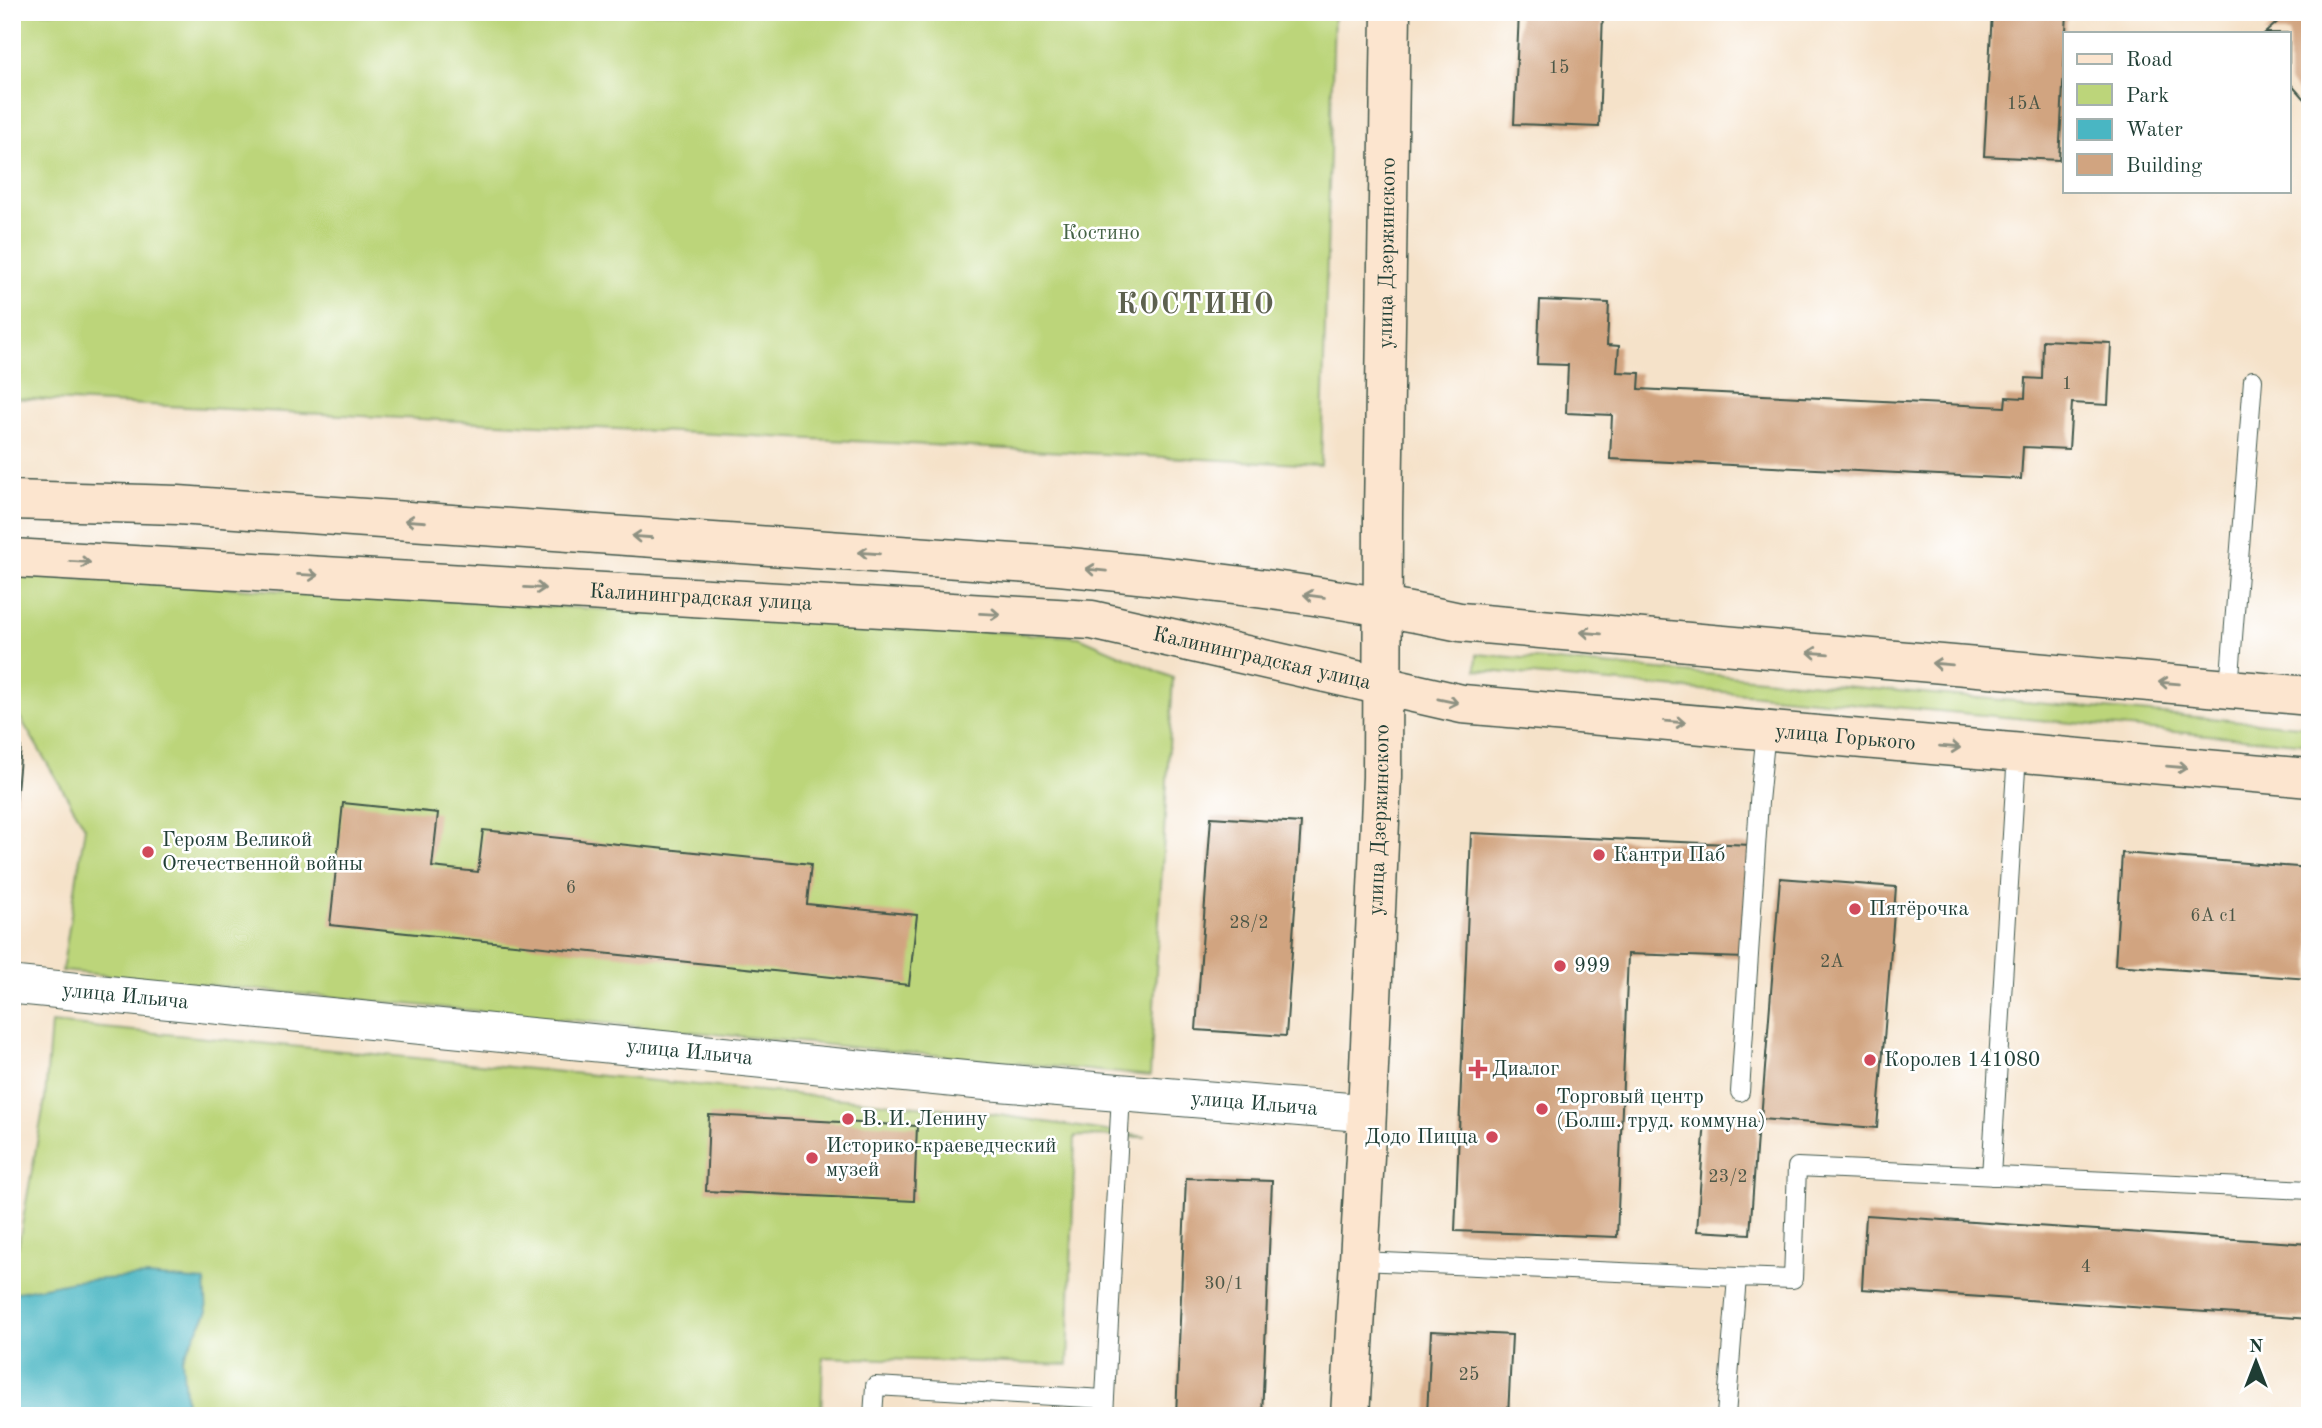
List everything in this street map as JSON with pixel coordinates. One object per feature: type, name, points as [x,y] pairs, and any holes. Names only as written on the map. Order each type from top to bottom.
[{"type":"main road","name":"улица Дзержинского","points":[[1350,1416],[1360,1261],[1382,777],[1381,606],[1391,12]]},
{"type":"main road","points":[[12,500],[178,505],[1059,566],[1164,576],[1381,606],[1461,622],[2310,696]]},
{"type":"main road","name":"Калининградская улица","points":[[12,558],[1092,620],[1381,687]]},
{"type":"main road","name":"улица Горького","points":[[1381,687],[1462,704],[2310,778]]},
{"type":"street","name":"улица Ильича","points":[[12,985],[1121,1094],[1367,1114]]},
{"type":"lane","points":[[2229,689],[2253,380]]},
{"type":"lane","points":[[1740,1092],[1766,730]]},
{"type":"lane","points":[[1992,1176],[2017,753]]},
{"type":"lane","points":[[873,1416],[875,1386],[1104,1407],[1121,1094]]},
{"type":"lane","points":[[1360,1261],[1793,1279],[1797,1167],[2310,1190]]},
{"type":"lane","points":[[1726,1416],[1737,1277]]},
{"type":"green space","name":"Костино","points":[[12,12],[1334,12],[1321,465],[12,398]]},
{"type":"green space","points":[[12,575],[1079,637],[1173,678],[1150,1076],[62,971],[85,827],[12,704]]},
{"type":"green space","points":[[1477,654],[2310,727],[2310,744],[1476,670]]},
{"type":"green space","points":[[51,1023],[979,1112],[1146,1137],[1075,1136],[1068,1365],[823,1357],[821,1416],[12,1416],[12,1251],[18,1247],[45,1099]]},
{"type":"water","points":[[148,1276],[205,1281],[207,1313],[182,1359],[187,1416],[12,1416],[12,1293],[74,1281]]},
{"type":"building","points":[[1519,12],[1603,12],[1599,127],[1514,124]]},
{"type":"building","points":[[1992,12],[2067,12],[2066,32],[2063,32],[2059,160],[1984,156]]},
{"type":"building","points":[[2289,12],[2310,12],[2310,106],[2290,83],[2290,32],[2266,32]]},
{"type":"building","points":[[1540,300],[1609,303],[1607,345],[1619,346],[1617,372],[1640,373],[1639,389],[2005,407],[2006,397],[2025,398],[2026,378],[2042,379],[2043,340],[2111,343],[2108,405],[2072,403],[2069,449],[2023,447],[2021,479],[1610,459],[1612,415],[1566,413],[1568,365],[1537,364]]},
{"type":"building","points":[[12,746],[21,747],[14,824],[12,823]]},
{"type":"building","points":[[343,803],[438,813],[432,867],[478,872],[483,830],[811,864],[807,904],[917,915],[909,985],[330,925]]},
{"type":"building","points":[[1211,817],[1301,823],[1286,1036],[1196,1030]]},
{"type":"building","points":[[1471,833],[1751,845],[1746,958],[1628,954],[1617,1237],[1455,1231]]},
{"type":"building","points":[[2122,853],[2310,868],[2310,979],[2115,965]]},
{"type":"building","points":[[1780,878],[1896,887],[1877,1128],[1761,1119]]},
{"type":"building","name":"Историко-краеведческий музей","points":[[709,1115],[917,1126],[914,1201],[706,1191]]},
{"type":"building","points":[[1705,1119],[1758,1122],[1750,1234],[1697,1231]]},
{"type":"building","points":[[1186,1178],[1272,1181],[1262,1416],[1176,1416]]},
{"type":"building","points":[[1866,1215],[2310,1244],[2310,1319],[1862,1289]]},
{"type":"building","points":[[1431,1331],[1512,1335],[1508,1416],[1427,1416]]},
{"type":"place","name":"Героям Великой Отечественной войны","points":[[148,852]]},
{"type":"place","name":"Кантри Паб","points":[[1599,855]]},
{"type":"place","name":"Пятёрочка","points":[[1855,909]]},
{"type":"place","name":"999","points":[[1560,966]]},
{"type":"place","name":"Королев 141080","points":[[1870,1060]]},
{"type":"place","name":"Диалог","points":[[1478,1069]]},
{"type":"place","name":"Торговый центр (Болш. труд. коммуна)","points":[[1542,1109]]},
{"type":"place","name":"В. И. Ленину","points":[[848,1119]]},
{"type":"place","name":"Додо Пицца","points":[[1492,1137]]},
{"type":"place","name":"Историко-краеведческий музей","points":[[812,1158]]},
{"type":"district","name":"КОСТИНО","points":[[1196,306]]}]
